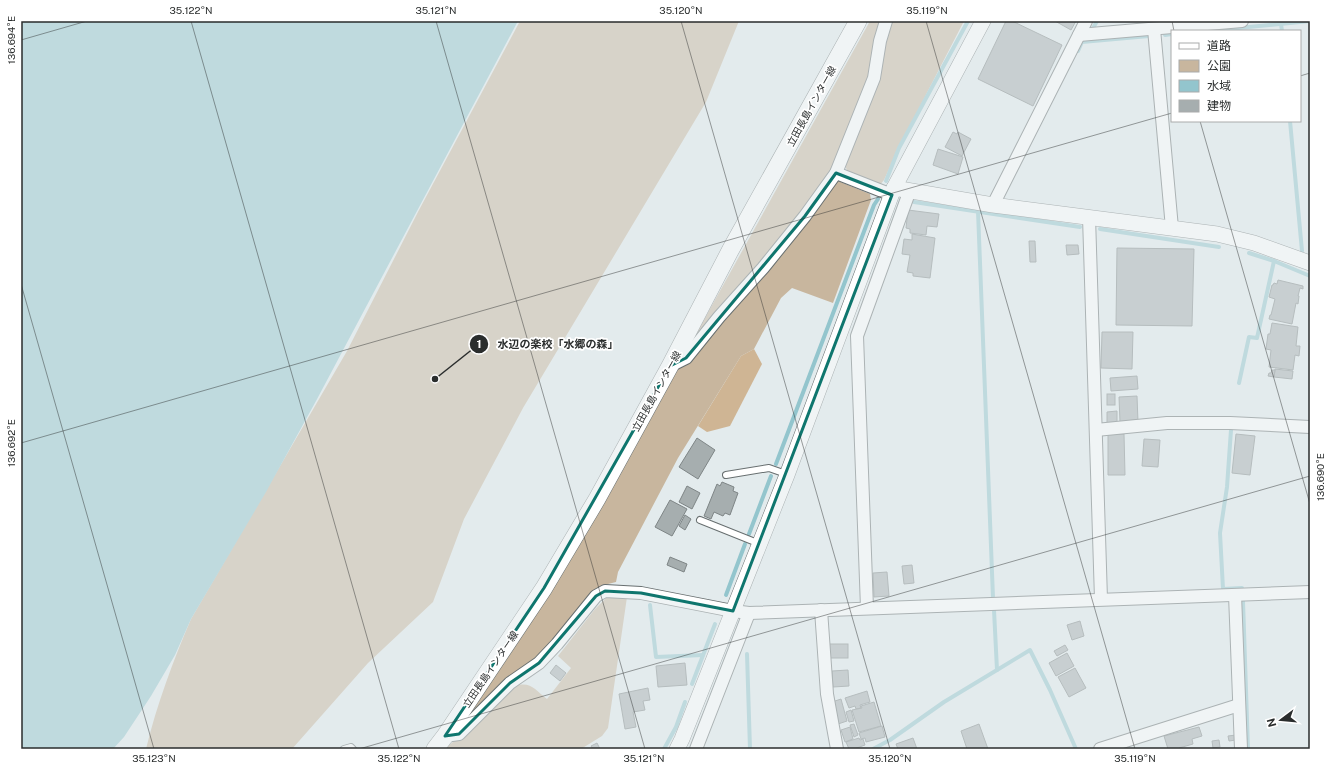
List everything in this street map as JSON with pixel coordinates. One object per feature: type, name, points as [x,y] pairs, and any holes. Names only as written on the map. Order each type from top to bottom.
[{"type":"main road","name":"立田長島インター線","points":[[440,743],[544,588],[597,499],[670,366],[731,249],[858,21]]},
{"type":"street","points":[[670,366],[686,358],[718,317],[801,222],[836,173],[874,78],[880,41],[886,21]]},
{"type":"street","points":[[677,749],[734,612],[893,191],[983,21]]},
{"type":"street","points":[[993,204],[1086,21]]},
{"type":"street","points":[[1079,35],[1242,21]]},
{"type":"street","points":[[1154,29],[1172,228]]},
{"type":"street","points":[[836,173],[893,191],[910,190],[993,204],[1217,234],[1254,243],[1310,263]]},
{"type":"street","points":[[867,608],[858,336],[910,190]]},
{"type":"street","points":[[1089,217],[1101,600]]},
{"type":"street","points":[[1096,430],[1167,423],[1310,427]]},
{"type":"street","points":[[440,743],[459,734],[510,683],[539,663],[557,644],[596,596],[605,591],[641,593],[734,612],[749,613],[1310,592]]},
{"type":"street","points":[[1234,594],[1241,749]]},
{"type":"street","points":[[821,610],[827,694],[837,749]]},
{"type":"street","points":[[696,749],[749,613]]},
{"type":"street","points":[[1100,749],[1239,705]]},
{"type":"lane","points":[[726,476],[769,468],[787,475]]},
{"type":"lane","points":[[700,520],[760,544]]},
{"type":"lane","points":[[344,749],[351,747],[353,749]]},
{"type":"highlighted area","points":[[836,173],[892,195],[733,611],[641,593],[605,591],[596,596],[539,663],[510,683],[459,734],[445,736],[544,588],[670,366],[686,358],[805,216]]},
{"type":"green space","points":[[520,21],[739,21],[706,102],[523,408],[464,519],[433,602],[368,663],[292,749],[146,749],[166,683],[191,619],[347,351],[419,210]]},
{"type":"green space","points":[[870,21],[881,21],[871,75],[831,173],[801,215],[686,352]]},
{"type":"green space","points":[[889,21],[964,21],[899,147],[884,180],[879,186],[848,172],[844,164]]},
{"type":"green space","points":[[838,181],[870,194],[871,200],[833,303],[792,288],[781,298],[754,349],[741,356],[678,458],[618,572],[616,582],[604,585],[551,646],[458,729],[676,371],[690,360],[747,289],[770,269],[810,217],[831,185]]},
{"type":"green space","points":[[616,595],[627,597],[608,728],[602,736],[581,749],[444,749],[466,732],[515,686],[525,685],[532,687],[547,699],[571,668],[558,656],[595,609],[607,597]]},
{"type":"shaded area","points":[[754,349],[762,364],[730,426],[707,432],[698,426],[741,356]]},
{"type":"water","points":[[21,21],[518,21],[266,492],[191,619],[175,655],[151,696],[124,737],[113,749],[21,749]]},
{"type":"building","points":[[1006,21],[1012,21],[1062,45],[1033,106],[978,79]]},
{"type":"building","points":[[1055,21],[1076,21],[1071,30]]},
{"type":"building","points":[[953,132],[957,134],[958,132],[971,139],[962,156],[945,147]]},
{"type":"building","points":[[938,149],[963,157],[958,174],[933,165]]},
{"type":"building","points":[[908,210],[939,214],[937,227],[927,226],[926,235],[910,233],[910,229],[906,228]]},
{"type":"building","points":[[912,234],[935,238],[930,278],[913,276],[913,273],[907,272],[910,255],[902,254],[904,239],[912,240]]},
{"type":"building","points":[[1029,241],[1035,241],[1036,262],[1030,262]]},
{"type":"building","points":[[1066,245],[1078,245],[1079,254],[1067,255]]},
{"type":"building","points":[[1117,248],[1194,249],[1192,326],[1116,325]]},
{"type":"building","points":[[1278,280],[1303,286],[1303,289],[1300,288],[1298,304],[1296,303],[1292,324],[1269,319],[1275,299],[1269,297],[1272,285],[1274,283],[1277,284]]},
{"type":"building","points":[[1272,323],[1298,327],[1296,346],[1300,346],[1299,356],[1295,355],[1293,370],[1269,367],[1271,350],[1266,349],[1268,334],[1270,334]]},
{"type":"building","points":[[1102,332],[1133,332],[1132,369],[1101,368]]},
{"type":"building","points":[[1275,369],[1293,371],[1292,379],[1274,377]]},
{"type":"building","points":[[1272,370],[1275,370],[1274,377],[1268,376]]},
{"type":"building","points":[[1137,376],[1138,389],[1111,391],[1110,378]]},
{"type":"building","points":[[1107,394],[1115,394],[1115,405],[1107,405]]},
{"type":"building","points":[[1137,396],[1138,422],[1120,422],[1119,397]]},
{"type":"building","points":[[1117,411],[1117,423],[1107,424],[1107,412]]},
{"type":"building","points":[[1108,434],[1124,434],[1125,475],[1108,475]]},
{"type":"building","points":[[1236,434],[1255,436],[1250,475],[1232,473]]},
{"type":"building","points":[[697,438],[715,450],[698,479],[679,467]]},
{"type":"building","points":[[1144,439],[1160,440],[1158,467],[1142,466]]},
{"type":"building","points":[[722,482],[734,487],[733,491],[738,493],[730,515],[725,513],[723,516],[714,512],[711,519],[704,516],[717,484],[720,486]]},
{"type":"building","points":[[687,486],[700,493],[692,509],[679,502]]},
{"type":"building","points":[[670,500],[687,509],[672,536],[655,527]]},
{"type":"building","points":[[685,515],[691,519],[685,530],[679,526]]},
{"type":"building","points":[[670,557],[687,564],[684,572],[667,565]]},
{"type":"building","points":[[912,565],[914,583],[904,584],[902,566]]},
{"type":"building","points":[[887,572],[889,596],[874,597],[873,573]]},
{"type":"building","points":[[1080,621],[1084,636],[1072,640],[1067,625]]},
{"type":"building","points":[[829,644],[848,644],[848,658],[829,658]]},
{"type":"building","points":[[1065,645],[1068,650],[1057,656],[1054,651]]},
{"type":"building","points":[[1067,653],[1074,666],[1056,676],[1049,663]]},
{"type":"building","points":[[685,663],[687,685],[658,687],[656,666]]},
{"type":"building","points":[[556,665],[566,673],[560,681],[550,673]]},
{"type":"building","points":[[1075,668],[1086,688],[1069,697],[1058,677]]},
{"type":"building","points":[[848,670],[849,686],[833,687],[832,671]]},
{"type":"building","points":[[648,688],[650,700],[643,701],[645,710],[633,712],[636,727],[625,729],[619,694]]},
{"type":"building","points":[[867,691],[870,702],[860,705],[861,708],[856,709],[855,706],[849,708],[845,698]]},
{"type":"building","points":[[841,699],[847,721],[838,724],[832,702]]},
{"type":"building","points":[[874,702],[881,726],[859,732],[852,710],[862,708],[861,706]]},
{"type":"building","points":[[851,710],[854,721],[849,722],[846,712]]},
{"type":"building","points":[[854,724],[858,735],[854,737],[850,725]]},
{"type":"building","points":[[979,724],[988,749],[967,749],[961,731]]},
{"type":"building","points":[[882,726],[885,737],[866,742],[865,738],[861,739],[859,733]]},
{"type":"building","points":[[850,727],[853,739],[845,742],[841,730]]},
{"type":"building","points":[[1199,727],[1202,736],[1192,739],[1193,744],[1179,748],[1180,749],[1168,749],[1164,736]]},
{"type":"building","points":[[1236,735],[1236,740],[1229,741],[1228,736]]},
{"type":"building","points":[[859,738],[860,740],[863,739],[865,745],[854,749],[849,749],[846,742]]},
{"type":"building","points":[[913,738],[917,749],[898,749],[896,744]]},
{"type":"building","points":[[1219,740],[1220,747],[1213,748],[1212,741]]},
{"type":"building","points":[[597,743],[600,749],[593,749],[591,746]]},
{"type":"waterway","points":[[886,181],[899,148],[968,21]]},
{"type":"waterway","points":[[1092,30],[1097,21]]},
{"type":"waterway","points":[[1217,30],[1310,21]]},
{"type":"waterway","points":[[1281,24],[1282,30]]},
{"type":"waterway","points":[[1165,35],[1171,34]]},
{"type":"waterway","points":[[1078,51],[1082,42],[1149,36]]},
{"type":"waterway","points":[[1290,122],[1302,251]]},
{"type":"waterway","points":[[776,464],[874,205],[878,199]]},
{"type":"waterway","points":[[914,202],[1080,227]]},
{"type":"waterway","points":[[978,211],[993,598]]},
{"type":"waterway","points":[[1100,229],[1219,247]]},
{"type":"waterway","points":[[1249,253],[1274,261],[1310,276]]},
{"type":"waterway","points":[[1239,383],[1249,337],[1257,338],[1274,261]]},
{"type":"waterway","points":[[1231,430],[1227,487],[1220,533],[1223,589],[1242,588]]},
{"type":"waterway","points":[[749,534],[771,476]]},
{"type":"waterway","points":[[726,595],[745,544]]},
{"type":"waterway","points":[[1243,601],[1248,749]]},
{"type":"waterway","points":[[650,605],[656,657],[703,655]]},
{"type":"waterway","points":[[873,749],[890,740],[944,702],[997,670],[994,610]]},
{"type":"waterway","points":[[692,684],[715,624]]},
{"type":"waterway","points":[[997,670],[1030,650],[1050,690],[1076,749]]},
{"type":"waterway","points":[[747,654],[750,749]]},
{"type":"waterway","points":[[664,749],[676,727],[685,702]]},
{"type":"place","name":"水辺の楽校「水郷の森」","points":[[435,379]]}]
